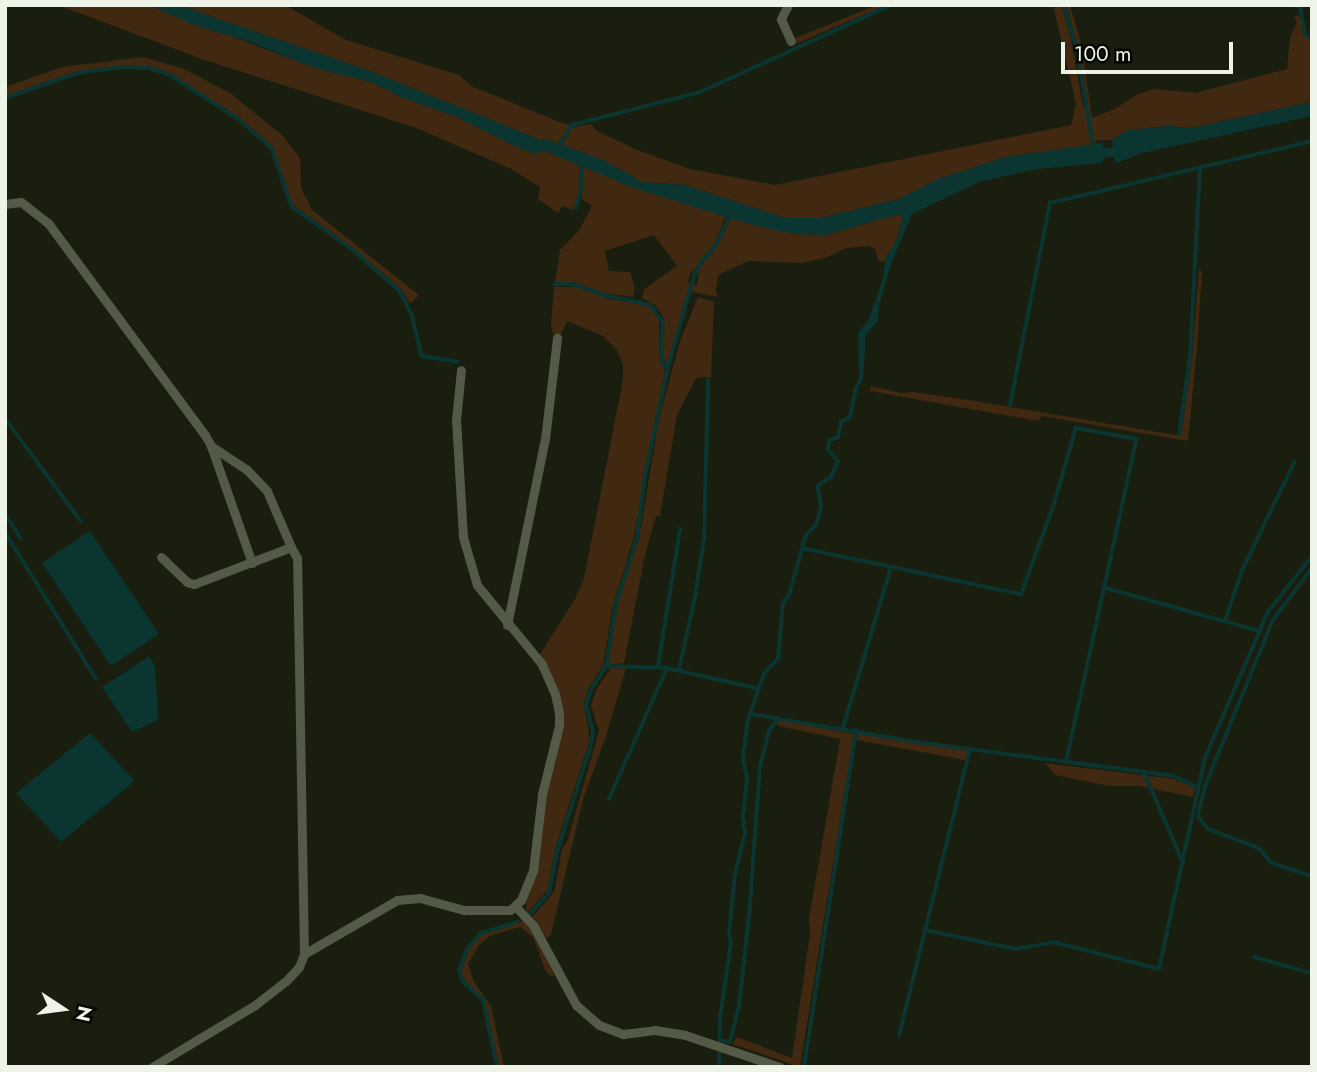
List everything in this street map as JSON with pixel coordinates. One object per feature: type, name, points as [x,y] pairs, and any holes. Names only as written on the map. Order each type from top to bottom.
[{"type":"street","points":[[788,5],[781,15],[791,41]]},
{"type":"street","points":[[5,204],[21,202],[48,223],[211,446],[261,484],[299,565],[304,954],[299,967],[286,981],[254,1005],[152,1067]]},
{"type":"street","points":[[507,625],[545,439],[557,338]]},
{"type":"street","points":[[304,954],[397,900],[420,898],[476,911],[502,911],[516,906],[533,871],[542,794],[559,726],[559,713],[547,674],[477,585],[463,537],[456,420],[461,370]]},
{"type":"street","points":[[211,446],[252,563]]},
{"type":"street","points":[[161,557],[187,582],[194,584],[292,547]]},
{"type":"street","points":[[516,906],[533,925],[564,985],[588,1018],[613,1032],[672,1032],[780,1067]]},
{"type":"shaded area","points":[[58,5],[155,7],[315,68],[371,82],[403,98],[457,117],[519,148],[533,153],[542,150],[579,164],[579,189],[575,206],[573,210],[562,206],[558,213],[538,199],[540,187],[511,169],[419,129],[202,59]]},
{"type":"shaded area","points":[[178,5],[285,5],[346,40],[459,75],[471,86],[560,122],[575,127],[591,124],[597,131],[635,149],[690,169],[775,185],[1071,125],[1076,104],[1053,5],[1061,5],[1071,39],[1083,106],[1088,104],[1078,46],[1066,5],[1070,5],[1082,47],[1092,118],[1115,109],[1136,95],[1154,89],[1195,93],[1287,69],[1290,37],[1297,22],[1294,17],[1297,15],[1301,19],[1303,35],[1312,40],[1312,102],[1191,128],[1168,126],[1128,130],[1112,140],[1098,140],[1092,146],[1005,157],[939,179],[899,199],[821,218],[785,218],[685,185],[642,182],[602,160],[546,139],[540,140],[370,71]]},
{"type":"shaded area","points":[[877,5],[887,5],[795,44],[793,39]]},
{"type":"shaded area","points":[[142,57],[182,68],[230,93],[282,135],[300,158],[301,188],[312,210],[419,295],[410,304],[402,290],[353,248],[293,205],[273,147],[239,117],[163,70],[123,66],[77,72],[5,96],[5,87],[62,67]]},
{"type":"shaded area","points":[[583,166],[654,194],[726,215],[713,248],[690,274],[688,282],[691,284],[668,366],[663,358],[663,317],[655,305],[642,298],[644,289],[677,266],[654,235],[605,251],[609,271],[630,272],[635,288],[633,297],[605,293],[572,282],[555,282],[560,250],[580,229],[592,206],[582,199]]},
{"type":"shaded area","points":[[899,214],[903,216],[896,242],[884,262],[879,262],[875,249],[870,246],[846,248],[825,258],[802,263],[748,261],[718,275],[718,297],[692,292],[693,285],[697,285],[699,268],[717,247],[731,218],[794,234],[825,235]]},
{"type":"shaded area","points":[[1199,268],[1202,272],[1188,441],[1042,416],[1038,421],[870,391],[871,386],[901,393],[963,399],[1181,436],[1192,358]]},
{"type":"shaded area","points":[[554,287],[578,287],[608,299],[649,305],[659,320],[660,361],[665,371],[634,537],[613,605],[603,665],[589,687],[584,703],[590,739],[556,846],[547,891],[527,913],[526,901],[546,790],[562,724],[539,656],[575,599],[584,578],[623,380],[623,365],[617,350],[603,336],[567,321],[560,336],[554,336],[551,326]]},
{"type":"shaded area","points":[[698,297],[714,302],[711,377],[696,378],[677,415],[660,516],[656,516],[645,555],[624,663],[608,665],[617,604],[639,539],[659,419],[679,344]]},
{"type":"shaded area","points":[[611,668],[626,668],[583,800],[551,934],[547,939],[532,917],[554,892],[562,849],[568,839],[599,731],[591,706],[596,690]]},
{"type":"shaded area","points":[[779,720],[854,734],[800,1067],[732,1044],[737,1037],[792,1058],[810,934],[809,919],[840,739],[779,726],[776,723]]},
{"type":"shaded area","points":[[858,733],[969,750],[965,760],[857,740]]},
{"type":"shaded area","points":[[1045,763],[1174,779],[1195,788],[1193,797],[1139,786],[1109,786],[1055,775]]},
{"type":"shaded area","points":[[524,920],[532,927],[554,975],[552,977],[545,970],[533,937],[520,927],[490,936],[479,945],[468,964],[474,982],[491,1006],[504,1067],[498,1067],[484,1000],[464,981],[461,971],[469,950],[482,933]]},
{"type":"water","points":[[148,5],[178,5],[370,71],[540,140],[546,139],[603,160],[642,182],[685,185],[785,218],[821,218],[899,199],[938,179],[1005,157],[1102,143],[1104,148],[1113,147],[1112,140],[1128,130],[1168,126],[1191,128],[1312,102],[1312,116],[1142,153],[1116,163],[1113,156],[1104,158],[1102,163],[1037,169],[979,182],[912,214],[891,264],[879,305],[878,321],[866,334],[863,380],[855,394],[852,391],[859,379],[858,333],[868,321],[882,282],[886,256],[896,242],[903,217],[899,214],[825,235],[794,234],[752,225],[631,187],[548,152],[533,153],[519,148],[457,117],[403,98],[371,82],[315,68],[247,41],[197,26]]},
{"type":"water","points":[[90,531],[159,634],[111,666],[42,563]]},
{"type":"water","points":[[149,656],[155,666],[158,720],[132,732],[102,687]]},
{"type":"water","points":[[90,733],[135,781],[61,842],[16,793]]},
{"type":"waterway","points":[[558,147],[572,125],[698,93],[891,5]]},
{"type":"waterway","points":[[1064,5],[1077,48],[1094,148]]},
{"type":"waterway","points":[[1292,5],[1301,8],[1305,34],[1312,39]]},
{"type":"waterway","points":[[5,98],[78,73],[122,67],[149,68],[172,76],[237,118],[272,148],[292,207],[352,249],[400,291],[412,315],[422,356],[458,362]]},
{"type":"waterway","points":[[1010,405],[1050,203],[1312,141]]},
{"type":"waterway","points":[[576,208],[581,191],[581,162]]},
{"type":"waterway","points":[[1179,435],[1190,357],[1200,169]]},
{"type":"waterway","points":[[530,914],[549,893],[557,852],[591,745],[593,732],[586,705],[592,688],[606,666],[616,604],[637,538],[645,476],[668,368],[694,276],[701,262],[716,246],[730,215]]},
{"type":"waterway","points":[[555,284],[572,284],[604,295],[651,305],[663,323],[662,359],[668,368]]},
{"type":"waterway","points":[[679,670],[704,539],[708,381]]},
{"type":"waterway","points":[[719,1067],[720,1018],[731,943],[729,933],[735,874],[745,834],[743,817],[747,779],[743,758],[748,720],[764,674],[778,659],[783,603],[789,595],[806,535],[816,525],[821,508],[818,486],[831,477],[838,462],[828,450],[829,441],[838,437],[841,422],[850,417],[856,389]]},
{"type":"waterway","points":[[5,418],[81,521]]},
{"type":"waterway","points":[[802,548],[1021,594],[1053,507],[1076,428],[1137,439],[1067,761]]},
{"type":"waterway","points":[[1225,621],[1242,571],[1294,463]]},
{"type":"waterway","points":[[5,514],[21,538]]},
{"type":"waterway","points":[[658,667],[680,529]]},
{"type":"waterway","points":[[5,532],[96,678]]},
{"type":"waterway","points":[[925,930],[1016,949],[1054,942],[1159,969],[1205,758],[1268,612],[1312,556]]},
{"type":"waterway","points":[[843,728],[891,567]]},
{"type":"waterway","points":[[1312,569],[1273,621],[1206,785],[1198,816],[1208,829],[1259,848],[1272,863],[1312,876]]},
{"type":"waterway","points":[[1106,588],[1259,631]]},
{"type":"waterway","points":[[606,666],[667,668],[760,689]]},
{"type":"waterway","points":[[609,799],[667,668]]},
{"type":"waterway","points":[[750,714],[924,743],[1175,776],[1197,787]]},
{"type":"waterway","points":[[721,1040],[730,1042],[739,1007],[749,917],[760,767],[769,731],[778,718]]},
{"type":"waterway","points":[[804,1067],[856,731]]},
{"type":"waterway","points":[[899,1036],[970,749]]},
{"type":"waterway","points":[[1145,774],[1183,862]]},
{"type":"waterway","points":[[497,1067],[483,1000],[463,982],[459,971],[467,949],[481,933],[518,922]]},
{"type":"waterway","points":[[1254,957],[1312,973]]}]
